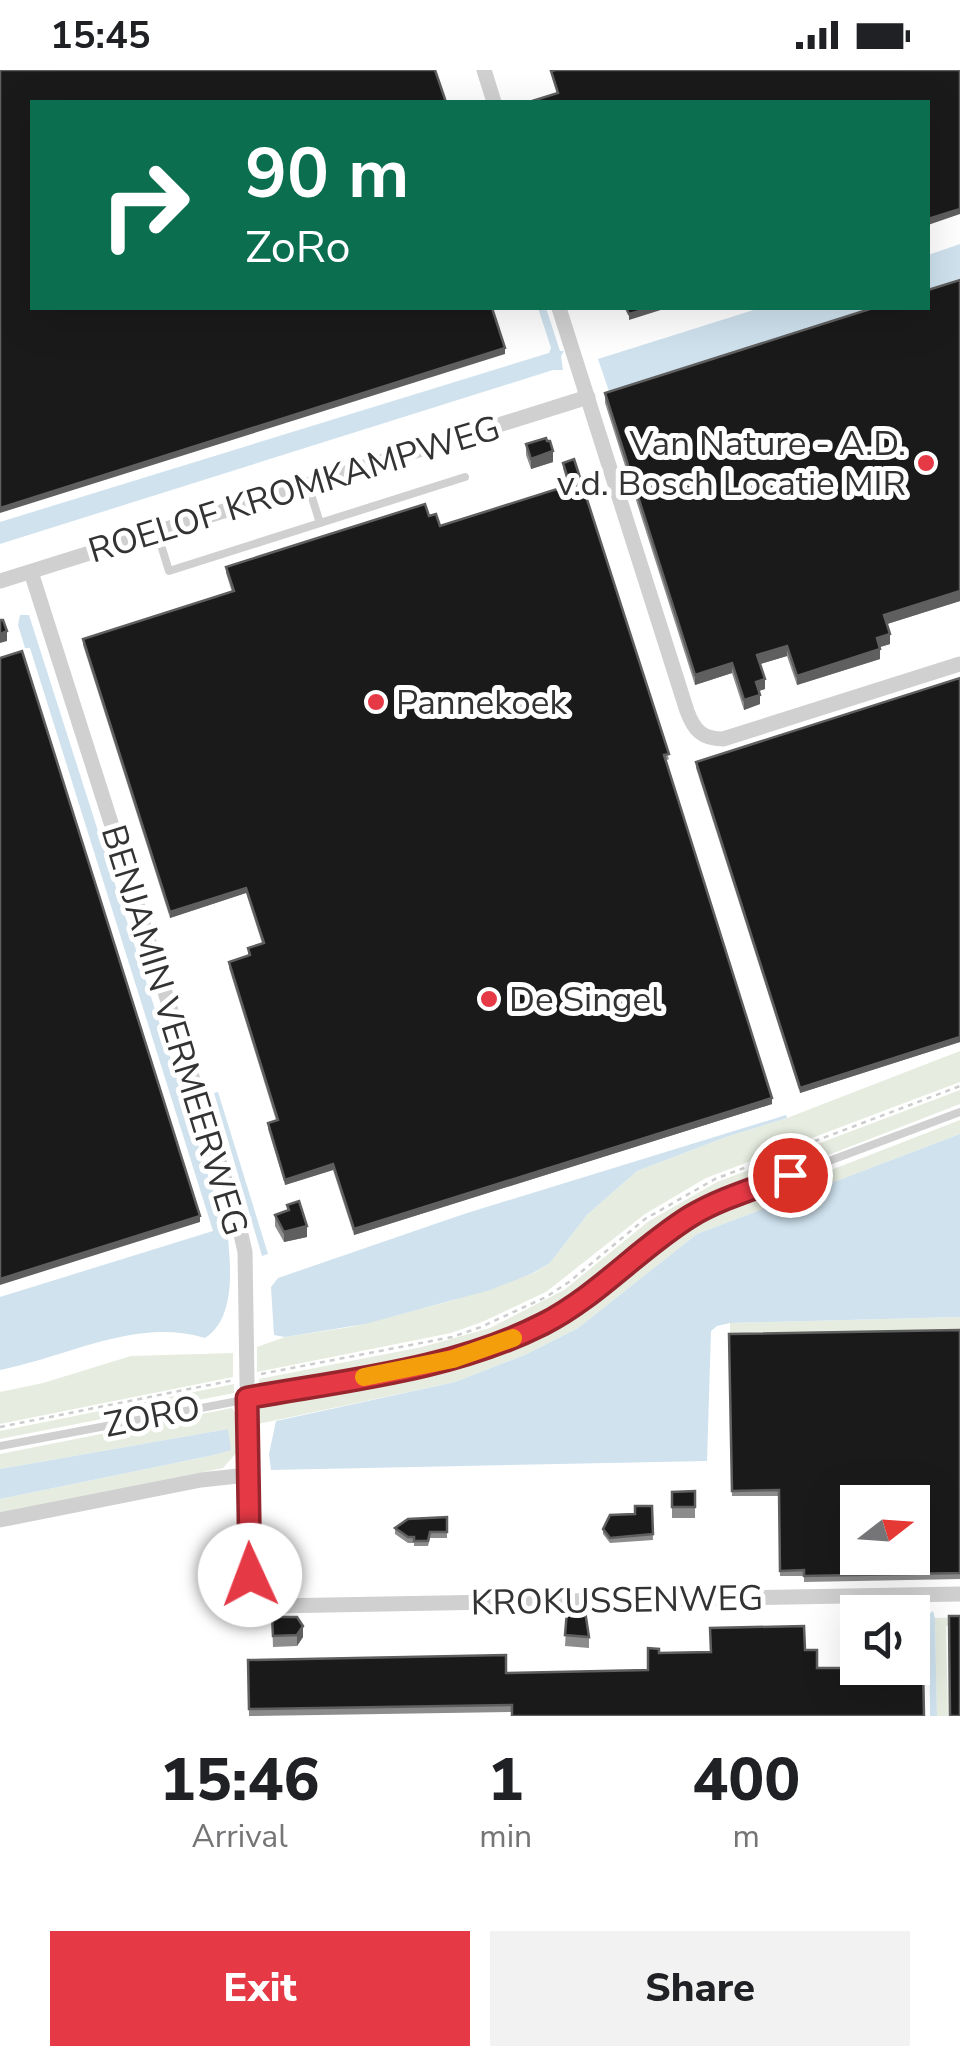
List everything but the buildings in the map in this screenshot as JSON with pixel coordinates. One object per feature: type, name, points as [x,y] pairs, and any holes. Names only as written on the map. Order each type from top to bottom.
[{"type":"street","points":[[484,70],[493,100]]},
{"type":"street","points":[[560,310],[687,711],[698,733],[708,739],[722,739],[960,664]]},
{"type":"street","name":"ROELOF KROMKAMPWEG","points":[[0,581],[588,397]]},
{"type":"street","name":"BENJAMIN VERMEERWEG","points":[[31,572],[238,1221],[244,1252],[246,1475],[253,1594],[260,1603],[273,1606]]},
{"type":"street","points":[[0,1520],[201,1480],[246,1475]]},
{"type":"street","name":"KROKUSSENWEG","points":[[273,1606],[960,1594]]},
{"type":"lane","points":[[157,532],[169,571],[465,477]]},
{"type":"lane","points":[[308,485],[320,523]]},
{"type":"lane","name":"ZORO","points":[[0,1446],[409,1368],[493,1347],[546,1322],[604,1286],[692,1216],[960,1112]]},
{"type":"path","points":[[0,1427],[481,1328],[558,1290],[644,1220],[715,1179],[960,1086]]},
{"type":"shaded area","points":[[960,1051],[960,1082],[706,1178],[645,1214],[546,1292],[482,1322],[451,1333],[257,1372],[257,1347],[285,1337],[351,1327],[451,1301],[534,1273],[550,1263],[587,1215],[637,1171]]},
{"type":"shaded area","points":[[960,1090],[960,1104],[707,1202],[659,1233],[568,1304],[519,1333],[427,1362],[258,1390],[259,1379],[422,1347],[490,1328],[564,1290],[649,1221],[717,1182]]},
{"type":"shaded area","points":[[960,1120],[960,1134],[697,1234],[578,1328],[527,1354],[455,1382],[258,1424],[259,1404],[407,1377],[494,1355],[556,1327],[692,1224]]},
{"type":"shaded area","points":[[960,1317],[960,1336],[730,1338],[730,1323]]},
{"type":"shaded area","points":[[233,1353],[233,1377],[0,1424],[0,1392],[131,1356]]},
{"type":"shaded area","points":[[234,1384],[234,1393],[0,1439],[0,1431]]},
{"type":"shaded area","points":[[232,1408],[237,1416],[239,1450],[223,1468],[0,1514],[0,1499],[229,1450],[228,1429],[0,1469],[0,1454]]},
{"type":"shaded area","points":[[960,1617],[960,1625],[946,1626],[948,1716],[937,1716],[935,1618]]},
{"type":"water","points":[[960,244],[960,286],[930,296],[930,254]]},
{"type":"water","points":[[539,310],[547,310],[560,351],[564,351],[563,370],[0,544],[0,522],[549,353],[551,348]]},
{"type":"water","points":[[754,310],[889,310],[612,400],[598,359]]},
{"type":"water","points":[[20,615],[29,615],[228,1238],[230,1279],[222,1319],[205,1338],[154,1332],[128,1335],[0,1370],[0,1297],[213,1231],[30,648],[25,648],[18,625]]},
{"type":"water","points":[[218,1092],[268,1254],[262,1256],[214,1093]]},
{"type":"water","points":[[786,1115],[787,1118],[637,1171],[587,1215],[550,1263],[533,1273],[490,1290],[365,1324],[285,1337],[274,1335],[271,1287],[278,1278],[464,1214]]},
{"type":"water","points":[[960,1134],[960,1317],[717,1326],[711,1331],[707,1461],[271,1470],[269,1454],[276,1421],[455,1382],[527,1354],[578,1328],[697,1234]]},
{"type":"water","points":[[228,1429],[231,1450],[0,1499],[0,1469]]},
{"type":"water","points":[[933,1611],[935,1618],[937,1716],[930,1716]]},
{"type":"slow traffic","points":[[364,1377],[453,1359],[513,1338]]},
{"type":"place","name":"Van Nature - A.D. v.d. Bosch Locatie MIR","points":[[926,463]]},
{"type":"place","name":"Pannekoek","points":[[376,702]]},
{"type":"place","name":"De Singel","points":[[489,999]]},
{"type":"route","points":[[250,1575],[247,1398],[453,1359],[493,1347],[546,1322],[604,1286],[692,1216],[790,1175]]}]
